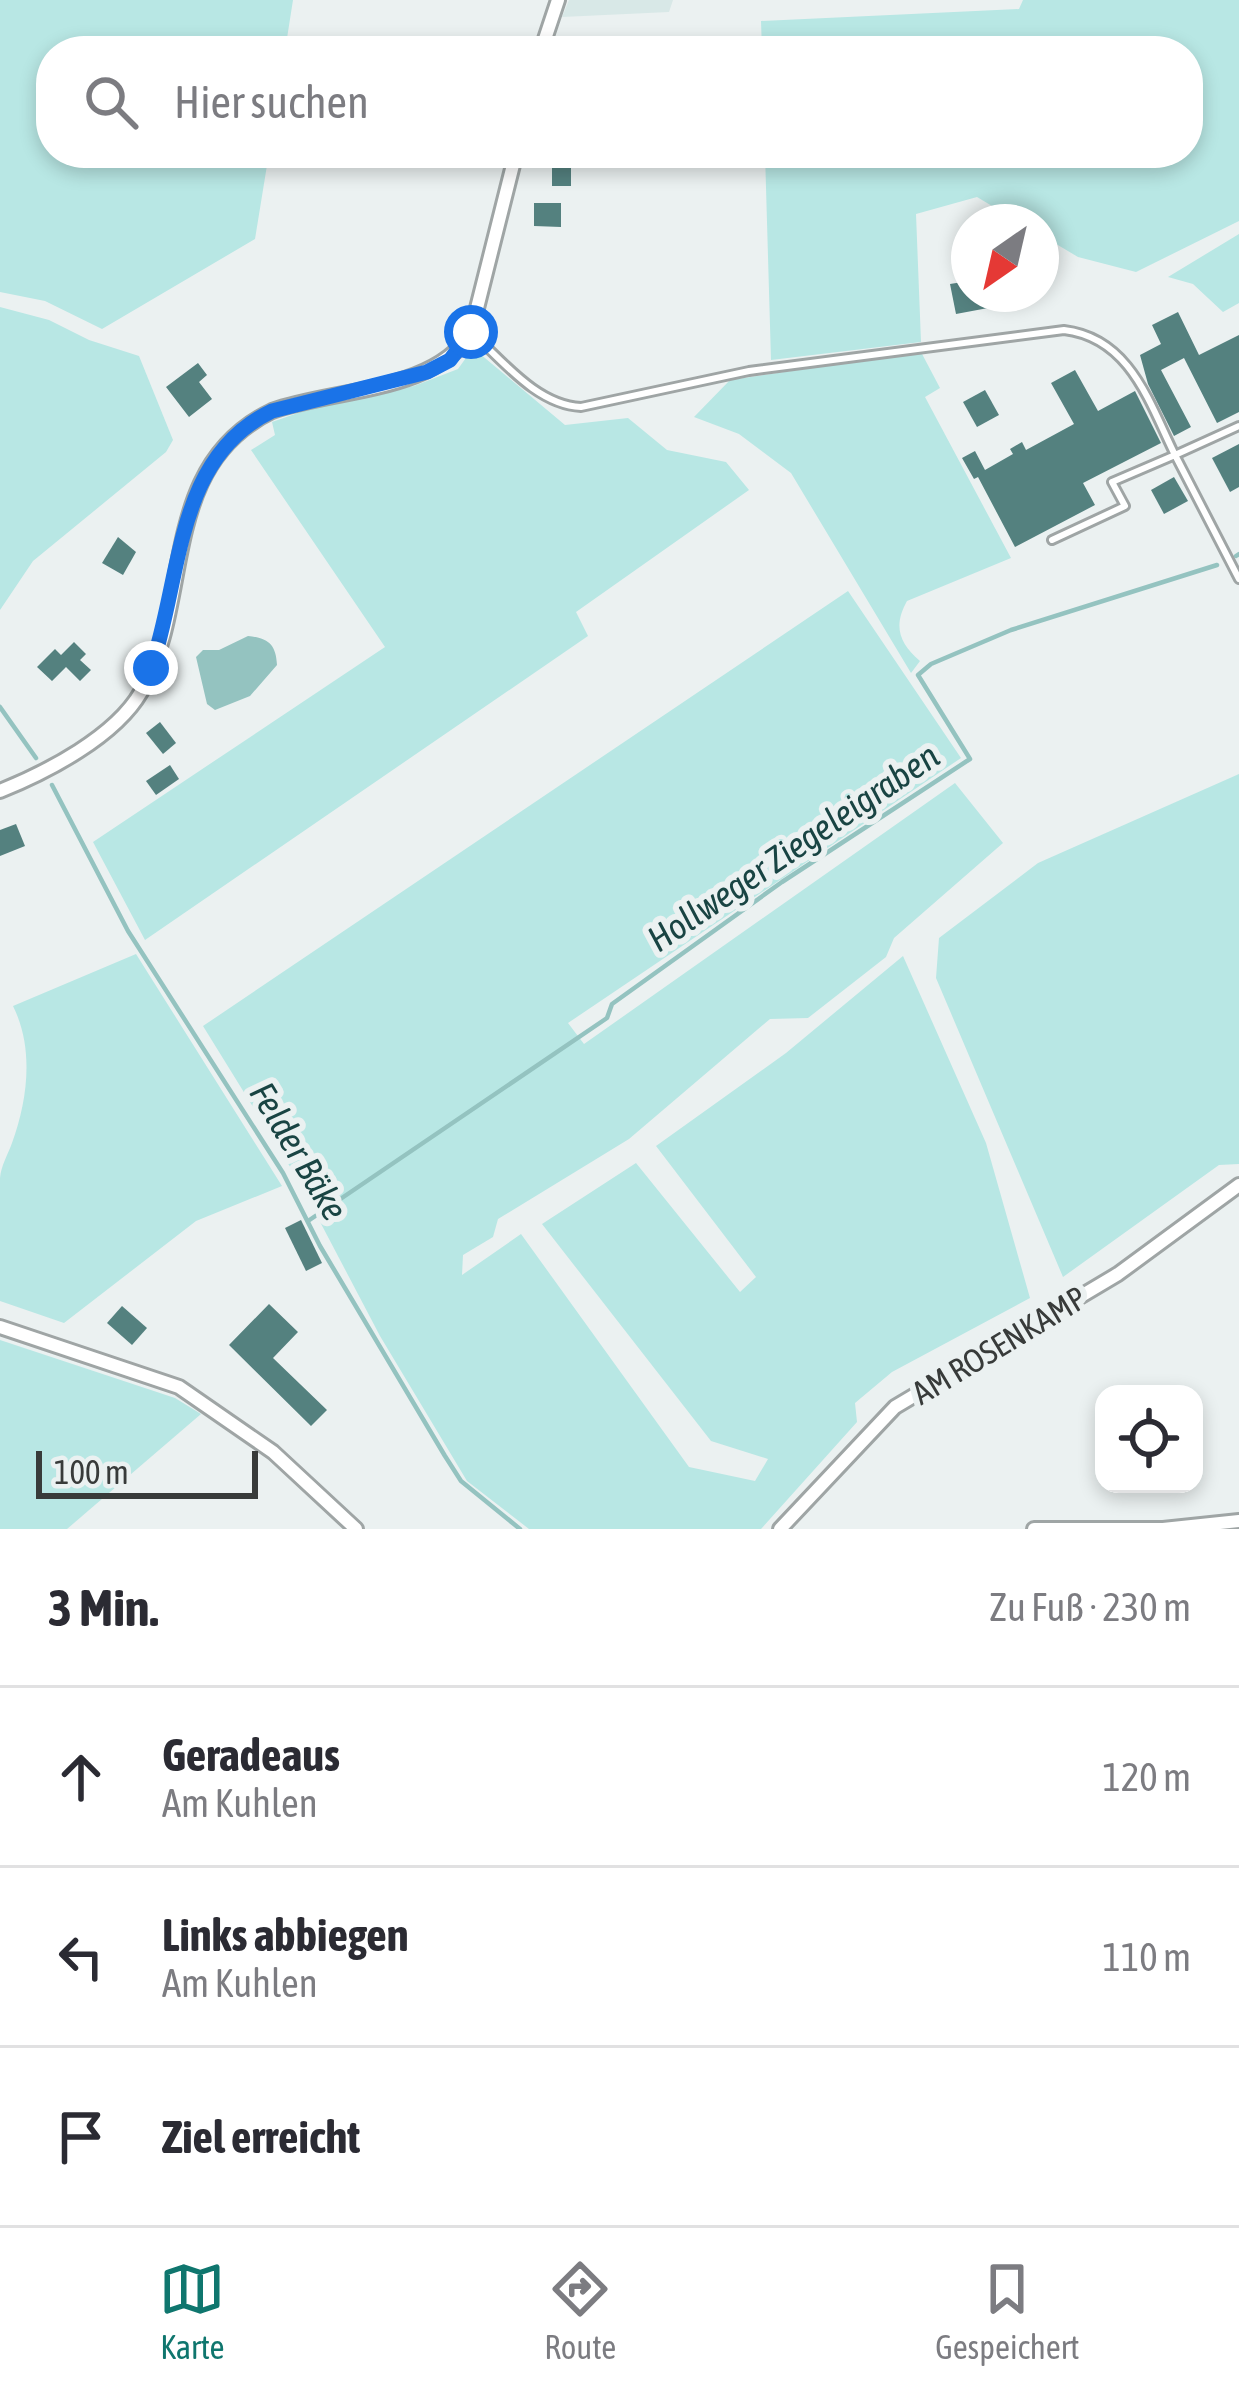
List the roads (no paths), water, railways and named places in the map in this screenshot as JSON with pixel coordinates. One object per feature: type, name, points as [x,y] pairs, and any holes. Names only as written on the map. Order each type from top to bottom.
[{"type":"street","points":[[547,36],[558,0]]},
{"type":"street","points":[[0,790],[52,768],[96,738],[141,692],[164,630],[193,499],[231,440],[253,420],[272,411],[427,372],[450,360],[471,332],[512,168]]},
{"type":"street","name":"AM ROSENKAMP","points":[[780,1529],[895,1407],[1118,1274],[1239,1185]]},
{"type":"street","points":[[0,1327],[179,1387],[272,1452],[356,1529]]},
{"type":"street","points":[[1034,1529],[1163,1529],[1239,1521]]},
{"type":"lane","points":[[471,332],[548,399],[581,407],[749,371],[924,346],[1082,332],[1132,368],[1239,579]]},
{"type":"lane","points":[[1052,540],[1125,506],[1112,482],[1239,426]]},
{"type":"waterway","name":"Hollweger Ziegeleigraben","points":[[308,1221],[607,1018],[612,1004],[782,882],[970,759],[918,675],[931,664],[1011,630],[1217,565]]},
{"type":"waterway","name":"Felder Bäke","points":[[0,707],[36,758]]},
{"type":"waterway","name":"Felder Bäke","points":[[52,785],[128,931],[283,1173],[320,1246],[445,1456],[461,1481],[520,1529]]}]
